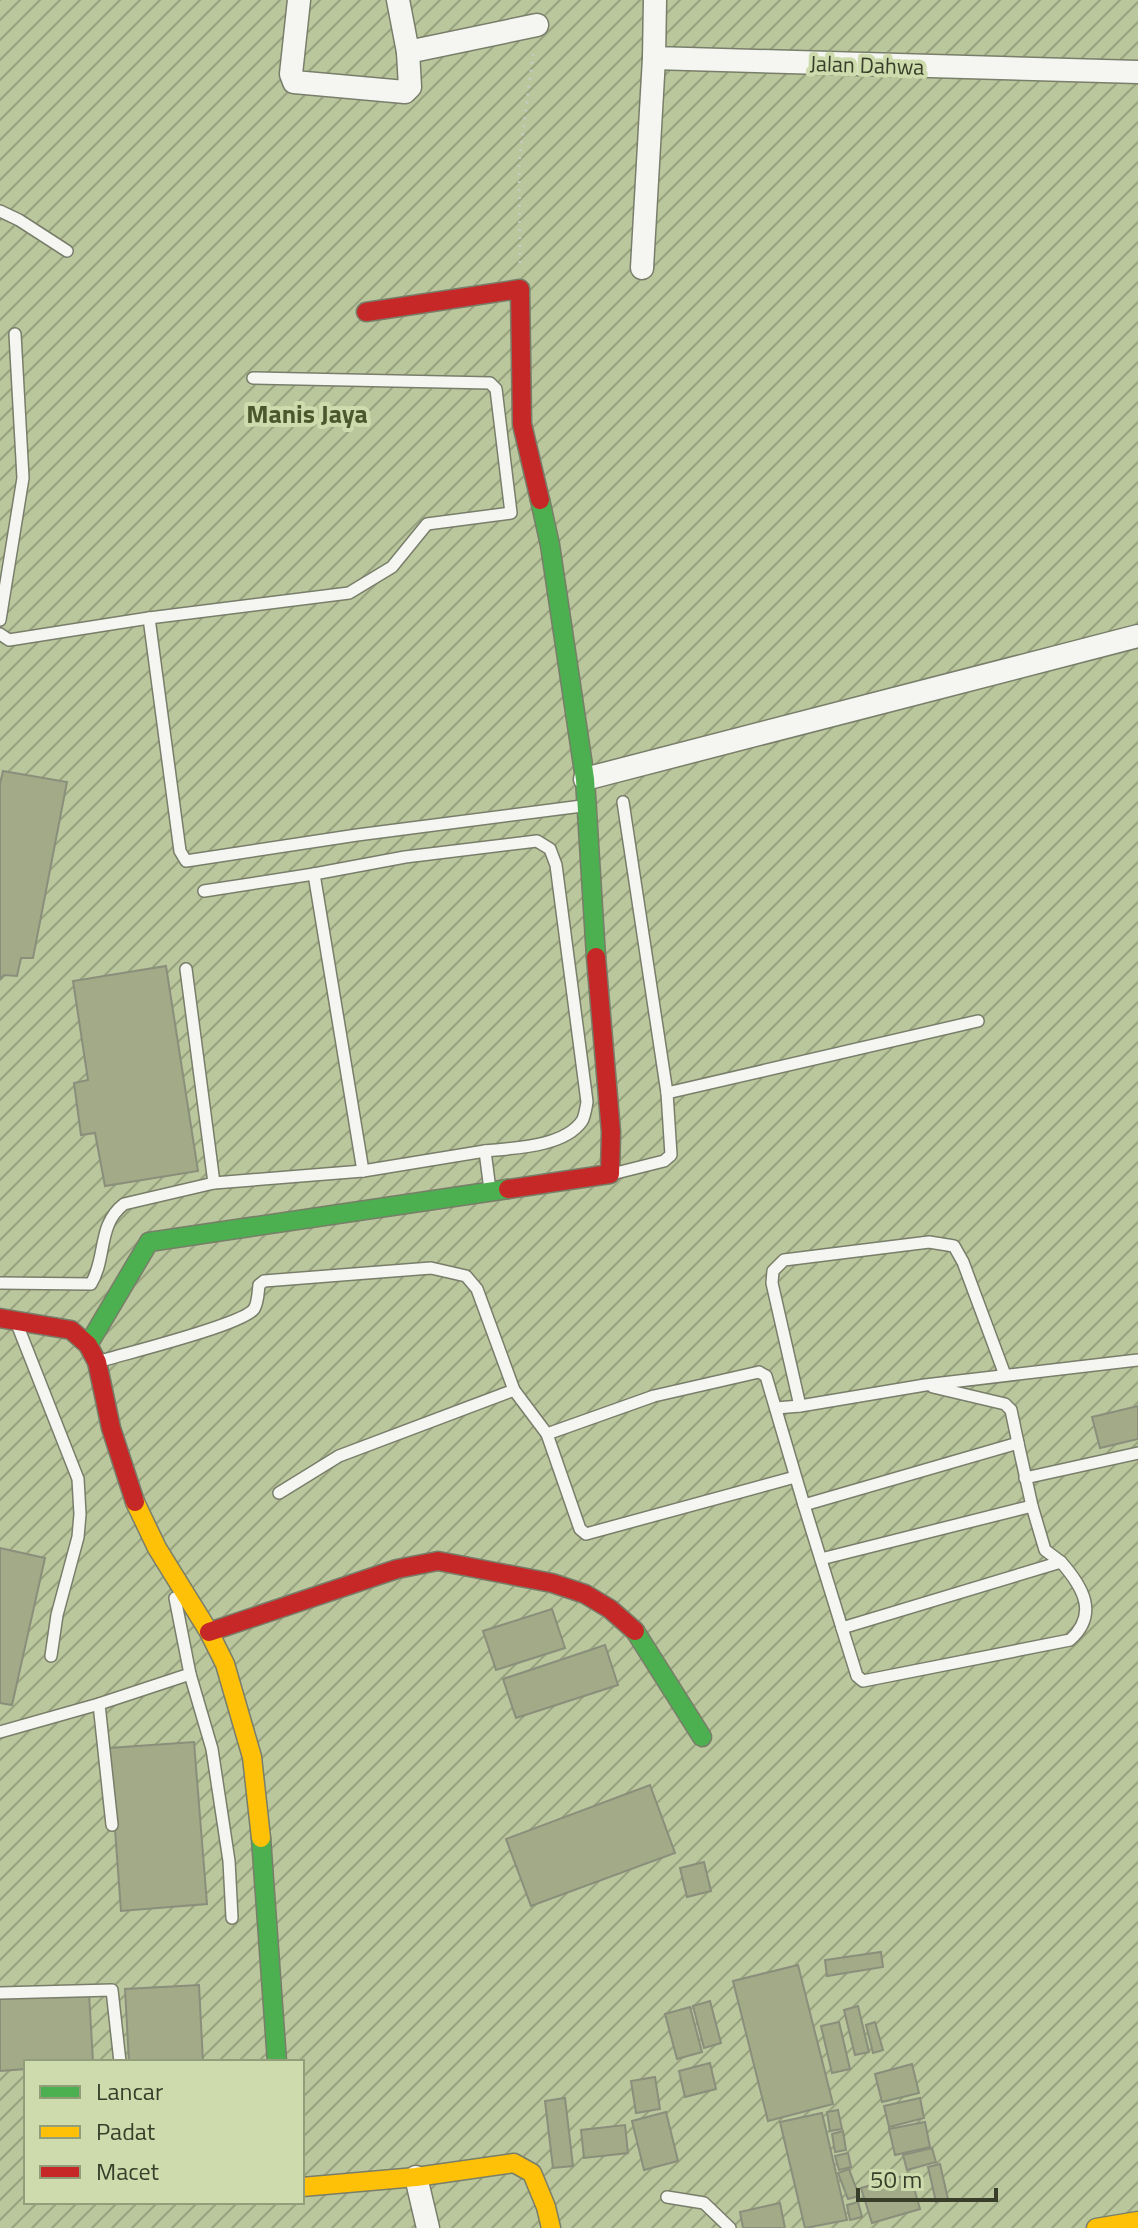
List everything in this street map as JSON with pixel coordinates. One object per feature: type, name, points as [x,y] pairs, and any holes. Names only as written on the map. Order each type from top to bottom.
[{"type":"street","points":[[299,0],[291,74],[294,82],[405,92],[410,87],[408,52],[398,0]]},
{"type":"street","points":[[642,268],[655,0]]},
{"type":"street","points":[[408,52],[537,25]]},
{"type":"street","name":"Jalan Dahwa","points":[[654,58],[1138,72]]},
{"type":"street","points":[[92,1354],[149,1242],[610,1174],[611,1132],[585,779],[550,545],[525,512],[520,289],[366,312]]},
{"type":"street","points":[[585,779],[1138,636]]},
{"type":"street","points":[[8,1319],[71,1330],[92,1354],[129,1490],[168,1567],[209,1632],[231,1682],[252,1757],[277,2060]]},
{"type":"street","points":[[209,1632],[418,1564],[438,1561],[552,1583],[585,1594],[610,1609],[635,1630],[702,1737]]},
{"type":"street","points":[[304,2187],[521,2164],[532,2173],[551,2228]]},
{"type":"street","points":[[416,2177],[428,2228]]},
{"type":"street","points":[[1108,2227],[1138,2221]]},
{"type":"lane","points":[[0,211],[67,251]]},
{"type":"lane","points":[[0,620],[23,478],[15,334]]},
{"type":"lane","points":[[0,634],[9,640],[149,618],[349,593],[392,567],[427,524],[525,512],[500,430],[496,389],[486,382],[253,378]]},
{"type":"lane","points":[[500,430],[522,424]]},
{"type":"lane","points":[[149,618],[180,851],[186,861],[587,805]]},
{"type":"lane","points":[[610,1174],[668,1159],[671,1155],[667,1093],[623,802]]},
{"type":"lane","points":[[0,1283],[91,1284],[97,1274],[112,1213],[124,1204],[214,1183],[363,1171],[536,1146],[564,1135],[583,1120],[587,1102],[556,865],[550,849],[537,841],[405,857],[204,891]]},
{"type":"lane","points":[[314,874],[363,1171]]},
{"type":"lane","points":[[186,969],[214,1183]]},
{"type":"lane","points":[[667,1093],[978,1021]]},
{"type":"lane","points":[[485,1151],[491,1191]]},
{"type":"lane","points":[[800,1406],[772,1283],[773,1271],[784,1260],[929,1242],[954,1246],[963,1262],[1005,1375]]},
{"type":"lane","points":[[92,1354],[210,1329],[251,1313],[256,1306],[259,1285],[264,1281],[431,1268],[466,1276],[477,1289],[514,1390],[547,1434],[580,1529],[586,1534],[795,1477]]},
{"type":"lane","points":[[8,1319],[78,1479],[78,1537],[57,1615],[51,1656]]},
{"type":"lane","points":[[776,1408],[925,1385],[1138,1360]]},
{"type":"lane","points":[[547,1434],[654,1396],[759,1372],[766,1376],[857,1676],[863,1681],[1070,1640],[1081,1631],[1088,1611],[1076,1579],[1045,1550],[1025,1478],[1011,1410],[1005,1404],[925,1385]]},
{"type":"lane","points":[[279,1493],[339,1456],[514,1390]]},
{"type":"lane","points":[[804,1505],[1018,1443]]},
{"type":"lane","points":[[1025,1478],[1138,1453]]},
{"type":"lane","points":[[821,1559],[1032,1506]]},
{"type":"lane","points":[[842,1628],[1061,1562]]},
{"type":"lane","points":[[168,1567],[190,1674],[212,1749],[229,1861],[232,1918]]},
{"type":"lane","points":[[0,1732],[190,1674]]},
{"type":"lane","points":[[99,1704],[112,1825]]},
{"type":"lane","points":[[0,1993],[112,1990],[120,2060]]},
{"type":"lane","points":[[667,2197],[704,2203],[730,2228]]},
{"type":"path","points":[[520,289],[519,162],[537,25]]},
{"type":"shaded area","points":[[0,0],[1138,0],[1138,2228],[0,2228]]},
{"type":"building","points":[[3,771],[67,782],[33,958],[21,958],[17,976],[4,975],[0,979],[0,784]]},
{"type":"building","points":[[166,966],[198,1171],[105,1186],[95,1133],[81,1135],[74,1083],[88,1080],[73,981]]},
{"type":"building","points":[[1138,1406],[1138,1439],[1100,1448],[1092,1417]]},
{"type":"building","points":[[0,1548],[45,1558],[12,1705],[0,1703]]},
{"type":"building","points":[[552,1609],[565,1648],[496,1670],[483,1631]]},
{"type":"building","points":[[605,1645],[618,1685],[516,1718],[503,1679]]},
{"type":"building","points":[[194,1742],[207,1904],[121,1911],[109,1748]]},
{"type":"building","points":[[650,1785],[675,1853],[531,1906],[506,1839]]},
{"type":"building","points":[[704,1862],[711,1891],[687,1897],[680,1868]]},
{"type":"building","points":[[881,1952],[883,1967],[827,1976],[825,1960]]},
{"type":"building","points":[[798,1965],[833,2104],[768,2121],[733,1981]]},
{"type":"building","points":[[199,1985],[203,2060],[129,2060],[125,1989]]},
{"type":"building","points":[[89,1993],[93,2060],[24,2060],[24,2069],[0,2071],[0,1999]]},
{"type":"building","points":[[710,2001],[721,2043],[704,2048],[693,2006]]},
{"type":"building","points":[[858,2006],[869,2052],[855,2055],[844,2010]]},
{"type":"building","points":[[690,2007],[702,2052],[677,2059],[665,2014]]},
{"type":"building","points":[[839,2022],[850,2069],[832,2073],[821,2026]]},
{"type":"building","points":[[875,2022],[883,2050],[873,2053],[866,2025]]},
{"type":"building","points":[[710,2063],[716,2089],[685,2097],[679,2071]]},
{"type":"building","points":[[912,2064],[919,2093],[882,2102],[875,2074]]},
{"type":"building","points":[[655,2077],[660,2109],[636,2113],[631,2081]]},
{"type":"building","points":[[565,2098],[573,2166],[553,2168],[545,2101]]},
{"type":"building","points":[[920,2098],[924,2118],[889,2127],[884,2106]]},
{"type":"building","points":[[838,2110],[842,2129],[830,2131],[827,2112]]},
{"type":"building","points":[[666,2112],[678,2161],[644,2170],[632,2121]]},
{"type":"building","points":[[822,2113],[847,2220],[805,2228],[780,2122]]},
{"type":"building","points":[[925,2122],[930,2147],[895,2155],[889,2129]]},
{"type":"building","points":[[625,2125],[628,2153],[584,2158],[581,2130]]},
{"type":"building","points":[[843,2131],[846,2150],[835,2152],[832,2134]]},
{"type":"building","points":[[932,2148],[936,2162],[907,2170],[903,2155]]},
{"type":"building","points":[[848,2153],[851,2167],[839,2170],[835,2156]]},
{"type":"building","points":[[940,2164],[948,2199],[936,2202],[928,2167]]},
{"type":"building","points":[[849,2169],[859,2196],[848,2199],[838,2173]]},
{"type":"building","points":[[910,2174],[920,2209],[872,2223],[861,2188]]},
{"type":"building","points":[[858,2202],[862,2217],[850,2220],[847,2205]]},
{"type":"building","points":[[780,2203],[785,2228],[743,2228],[740,2212]]},
{"type":"traffic: fast","points":[[540,500],[550,545],[585,779],[596,957]]},
{"type":"traffic: fast","points":[[88,1345],[149,1242],[508,1189]]},
{"type":"traffic: fast","points":[[635,1631],[702,1737]]},
{"type":"traffic: fast","points":[[261,1838],[277,2060]]},
{"type":"traffic: slow","points":[[135,1502],[157,1548],[225,1664],[252,1757],[261,1838]]},
{"type":"traffic: slow","points":[[304,2187],[416,2177],[514,2163],[532,2173],[551,2228]]},
{"type":"traffic: slow","points":[[1096,2228],[1138,2221]]},
{"type":"traffic: jam","points":[[366,312],[520,289],[522,424],[540,500]]},
{"type":"traffic: jam","points":[[508,1189],[610,1174],[611,1132],[596,957]]},
{"type":"traffic: jam","points":[[0,1318],[71,1330],[88,1345],[97,1362],[111,1428],[135,1502]]},
{"type":"traffic: jam","points":[[209,1632],[397,1569],[438,1561],[552,1583],[585,1594],[610,1609],[635,1631]]},
{"type":"district","name":"Manis Jaya","points":[[307,414]]}]
